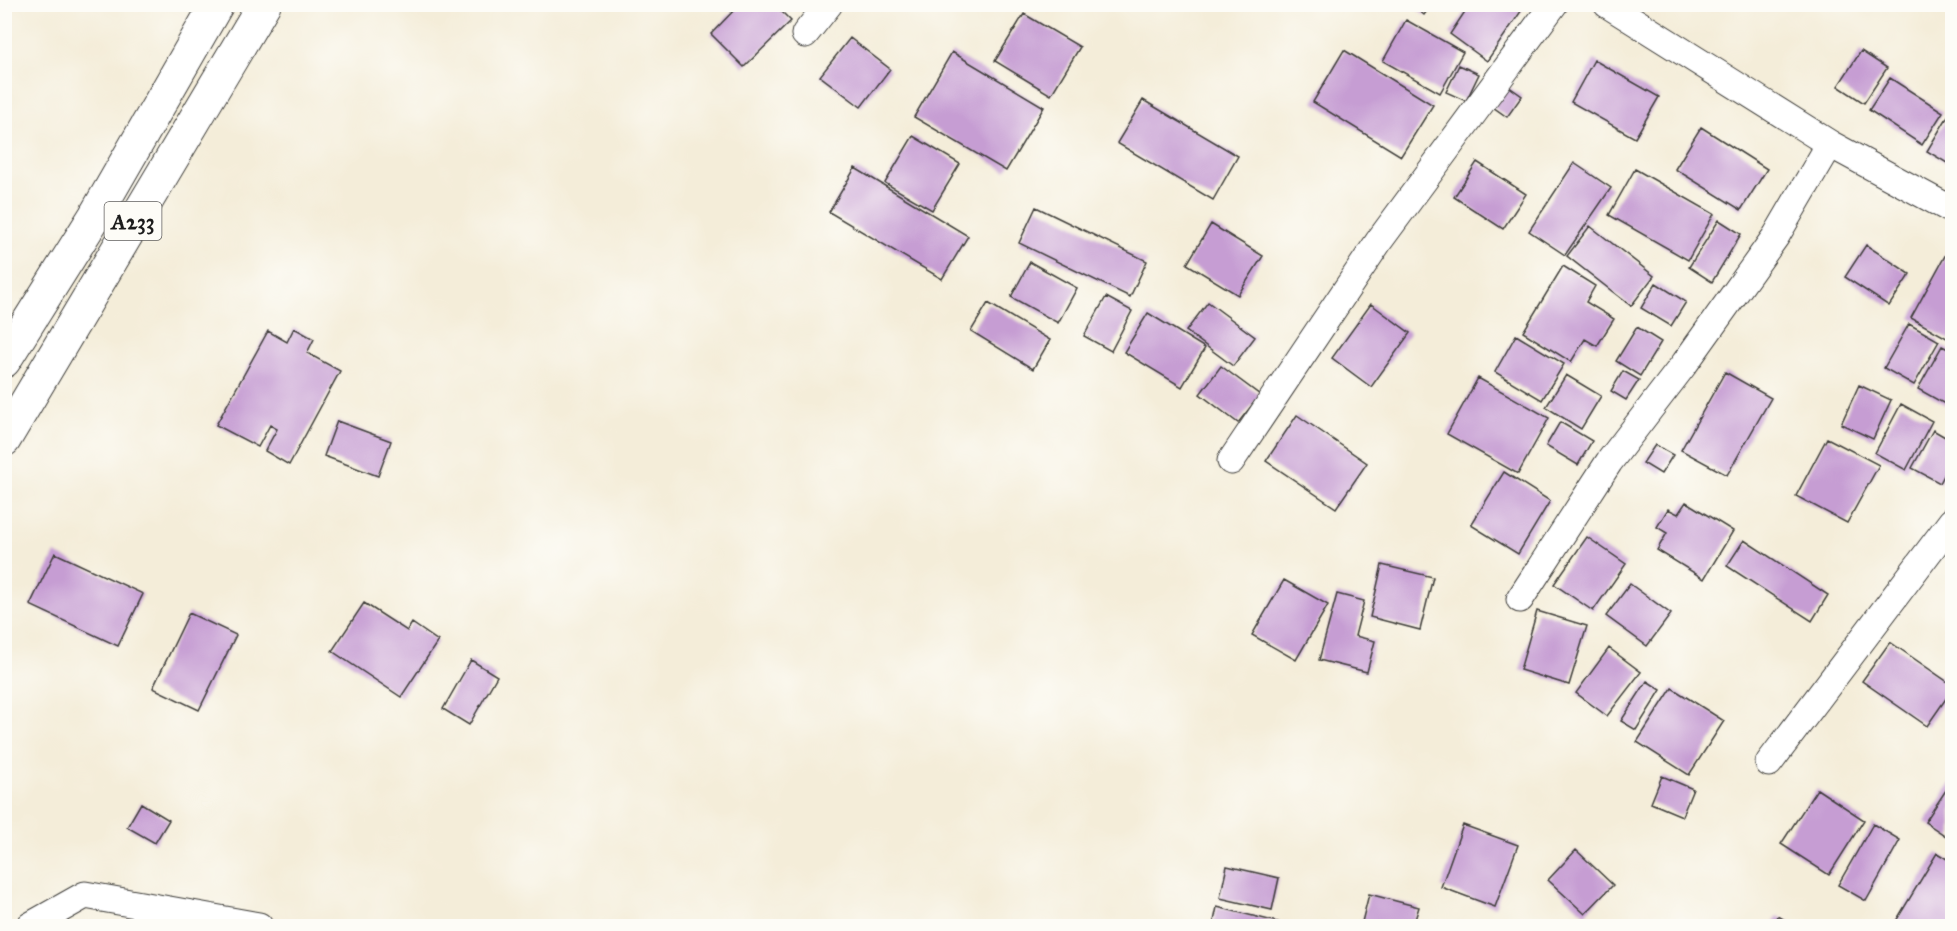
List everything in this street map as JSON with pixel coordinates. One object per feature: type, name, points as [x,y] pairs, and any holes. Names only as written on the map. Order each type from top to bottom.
[{"type":"highway","name":"A233","points":[[7,357],[95,216],[218,4]]},
{"type":"highway","name":"A233","points":[[4,440],[264,4]]},
{"type":"highway","points":[[7,357],[46,372]]},
{"type":"street","points":[[805,34],[829,4]]},
{"type":"street","points":[[1231,461],[1379,241],[1554,4]]},
{"type":"street","points":[[1607,4],[1830,144],[1953,210]]},
{"type":"street","points":[[1520,599],[1610,462],[1685,363],[1776,236],[1830,144]]},
{"type":"street","points":[[1769,763],[1953,521]]},
{"type":"street","points":[[30,927],[85,895],[259,927]]},
{"type":"building","points":[[740,4],[774,4],[791,21],[744,67],[711,34]]},
{"type":"building","points":[[1411,4],[1432,4],[1424,15]]},
{"type":"building","points":[[1470,4],[1526,4],[1487,61],[1450,34]]},
{"type":"building","points":[[1024,14],[1080,47],[1051,95],[995,61]]},
{"type":"building","points":[[1406,20],[1463,52],[1440,93],[1383,61]]},
{"type":"building","points":[[850,38],[890,69],[861,107],[820,76]]},
{"type":"building","points":[[1344,50],[1433,105],[1401,156],[1313,102]]},
{"type":"building","points":[[1861,51],[1887,68],[1864,103],[1838,86]]},
{"type":"building","points":[[952,52],[1044,107],[1006,171],[914,117]]},
{"type":"building","points":[[1594,60],[1659,97],[1635,138],[1571,102]]},
{"type":"building","points":[[1459,65],[1479,74],[1466,101],[1446,92]]},
{"type":"building","points":[[1890,78],[1943,112],[1922,145],[1869,110]]},
{"type":"building","points":[[1508,86],[1522,96],[1507,117],[1493,107]]},
{"type":"building","points":[[1143,100],[1238,156],[1213,200],[1117,143]]},
{"type":"building","points":[[1948,116],[1952,118],[1952,166],[1927,151]]},
{"type":"building","points":[[1701,127],[1767,169],[1741,210],[1675,169]]},
{"type":"building","points":[[913,136],[960,164],[932,210],[885,183]]},
{"type":"building","points":[[1477,162],[1526,194],[1503,229],[1454,197]]},
{"type":"building","points":[[1574,163],[1611,188],[1565,255],[1529,231]]},
{"type":"building","points":[[855,168],[968,236],[942,279],[829,212]]},
{"type":"building","points":[[1635,169],[1714,214],[1688,260],[1609,215]]},
{"type":"building","points":[[1036,207],[1147,261],[1130,297],[1019,243]]},
{"type":"building","points":[[1719,220],[1741,234],[1712,282],[1689,267]]},
{"type":"building","points":[[1211,224],[1263,256],[1238,295],[1187,264]]},
{"type":"building","points":[[1590,226],[1654,276],[1631,306],[1567,256]]},
{"type":"building","points":[[1952,243],[1952,341],[1911,318]]},
{"type":"building","points":[[1866,245],[1910,274],[1889,306],[1845,277]]},
{"type":"building","points":[[1030,262],[1077,288],[1058,323],[1011,297]]},
{"type":"building","points":[[1563,266],[1595,286],[1586,302],[1614,319],[1597,346],[1585,339],[1571,362],[1523,332]]},
{"type":"building","points":[[1656,283],[1686,302],[1671,326],[1641,308]]},
{"type":"building","points":[[1106,297],[1132,311],[1111,351],[1084,336]]},
{"type":"building","points":[[1208,302],[1255,337],[1233,366],[1186,331]]},
{"type":"building","points":[[988,303],[1050,340],[1033,369],[971,331]]},
{"type":"building","points":[[1371,304],[1410,333],[1371,387],[1332,358]]},
{"type":"building","points":[[1148,313],[1205,348],[1182,387],[1124,352]]},
{"type":"building","points":[[1909,324],[1939,341],[1914,385],[1884,368]]},
{"type":"building","points":[[1637,327],[1661,342],[1640,376],[1616,361]]},
{"type":"building","points":[[294,328],[314,339],[307,353],[340,371],[289,465],[265,451],[277,429],[270,425],[258,447],[216,425],[268,331],[287,342]]},
{"type":"building","points":[[1516,335],[1564,364],[1542,400],[1495,372]]},
{"type":"building","points":[[1942,346],[1952,351],[1952,408],[1918,389]]},
{"type":"building","points":[[1221,366],[1260,395],[1238,423],[1200,394]]},
{"type":"building","points":[[1623,371],[1639,380],[1626,400],[1611,391]]},
{"type":"building","points":[[1725,372],[1771,398],[1727,475],[1681,450]]},
{"type":"building","points":[[1566,375],[1601,396],[1581,429],[1546,407]]},
{"type":"building","points":[[1478,378],[1549,418],[1518,474],[1447,434]]},
{"type":"building","points":[[1859,385],[1891,400],[1873,439],[1841,424]]},
{"type":"building","points":[[1901,404],[1932,421],[1906,470],[1875,453]]},
{"type":"building","points":[[1297,415],[1367,463],[1336,508],[1266,461]]},
{"type":"building","points":[[337,421],[391,441],[378,476],[324,456]]},
{"type":"building","points":[[1560,422],[1592,441],[1578,465],[1546,446]]},
{"type":"building","points":[[1933,430],[1952,441],[1952,460],[1940,483],[1912,468]]},
{"type":"building","points":[[1827,438],[1879,465],[1847,523],[1796,496]]},
{"type":"building","points":[[1655,445],[1673,455],[1661,474],[1643,463]]},
{"type":"building","points":[[1504,472],[1550,501],[1518,554],[1471,525]]},
{"type":"building","points":[[1686,502],[1733,531],[1704,579],[1657,550],[1667,533],[1657,527],[1668,509],[1678,514]]},
{"type":"building","points":[[1587,537],[1626,564],[1593,611],[1554,584]]},
{"type":"building","points":[[1744,540],[1828,595],[1812,621],[1727,566]]},
{"type":"building","points":[[55,553],[143,594],[118,646],[30,605]]},
{"type":"building","points":[[1382,565],[1433,577],[1420,630],[1370,617]]},
{"type":"building","points":[[1284,580],[1328,605],[1296,660],[1252,635]]},
{"type":"building","points":[[1630,584],[1671,614],[1647,646],[1606,616]]},
{"type":"building","points":[[1337,594],[1364,601],[1355,636],[1375,641],[1367,672],[1319,660]]},
{"type":"building","points":[[364,603],[407,631],[412,623],[438,641],[401,697],[332,651]]},
{"type":"building","points":[[1537,611],[1587,626],[1569,685],[1520,670]]},
{"type":"building","points":[[189,613],[236,635],[199,710],[153,688]]},
{"type":"building","points":[[1890,642],[1952,685],[1952,690],[1927,726],[1862,681]]},
{"type":"building","points":[[1609,648],[1641,672],[1607,716],[1576,693]]},
{"type":"building","points":[[471,660],[497,676],[469,725],[443,709]]},
{"type":"building","points":[[1647,681],[1661,690],[1636,730],[1621,721]]},
{"type":"building","points":[[1672,688],[1724,721],[1689,775],[1637,742]]},
{"type":"building","points":[[1662,776],[1693,789],[1682,816],[1651,803]]},
{"type":"building","points":[[1952,781],[1952,840],[1925,822]]},
{"type":"building","points":[[1817,789],[1864,820],[1829,875],[1781,844]]},
{"type":"building","points":[[141,803],[169,820],[155,843],[127,827]]},
{"type":"building","points":[[1873,824],[1900,840],[1866,901],[1838,885]]},
{"type":"building","points":[[1463,825],[1518,845],[1495,907],[1441,887]]},
{"type":"building","points":[[1576,850],[1613,885],[1585,914],[1548,880]]},
{"type":"building","points":[[1937,853],[1952,862],[1952,926],[1893,926]]},
{"type":"building","points":[[1227,866],[1279,878],[1272,910],[1220,898]]},
{"type":"building","points":[[1369,894],[1419,907],[1413,926],[1361,926]]},
{"type":"building","points":[[1217,907],[1285,924],[1284,926],[1213,926]]},
{"type":"building","points":[[1778,916],[1795,926],[1771,926]]}]
